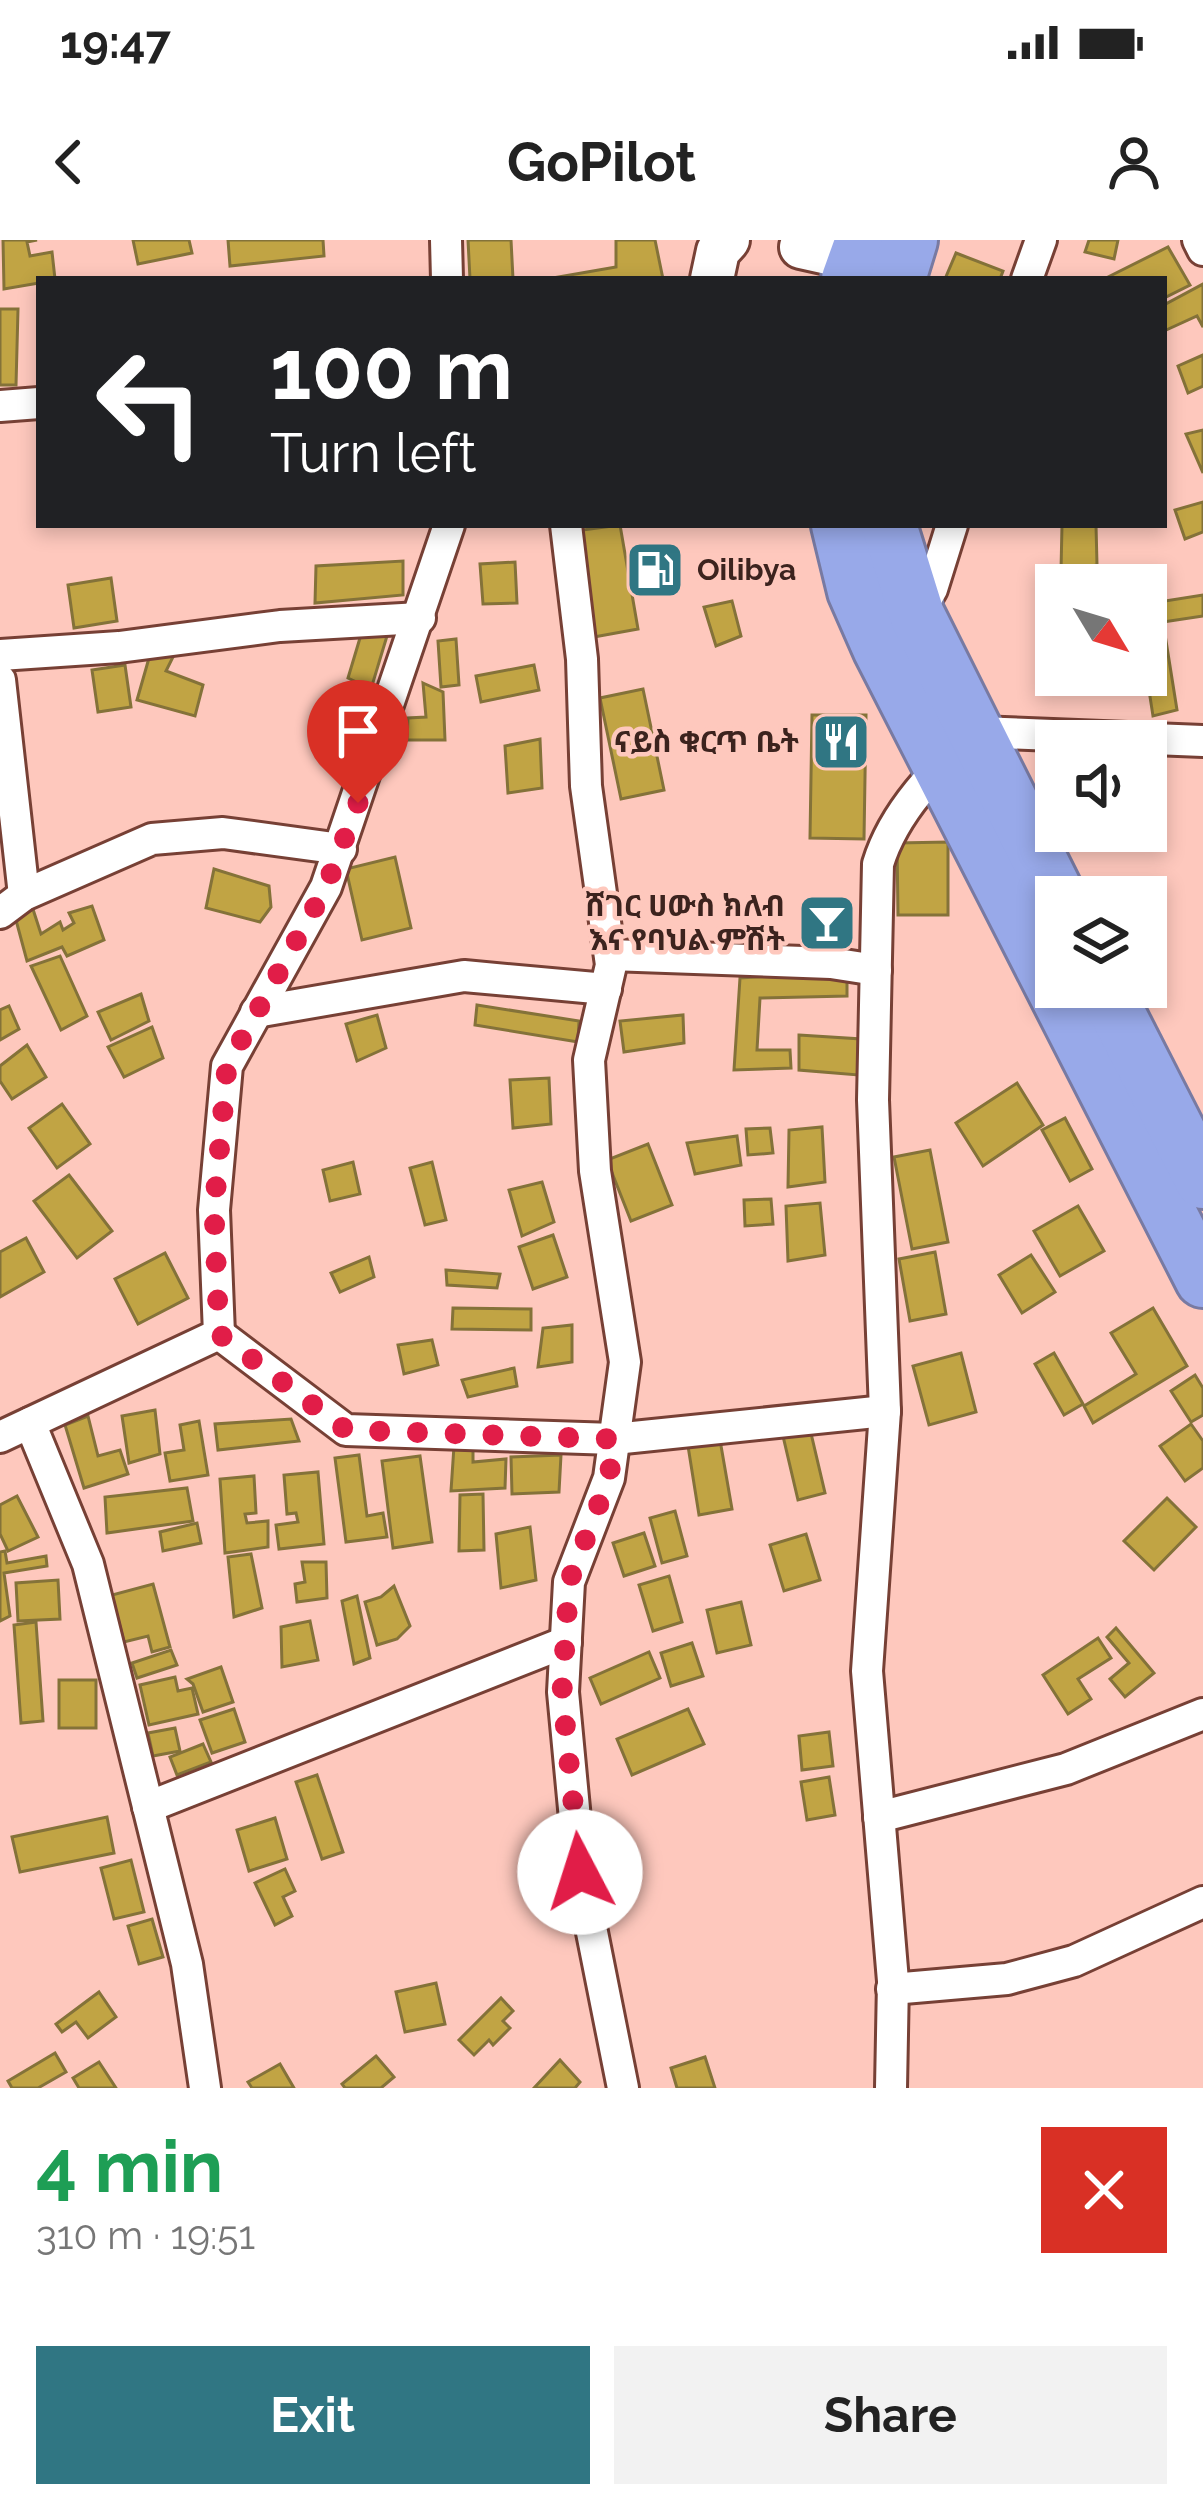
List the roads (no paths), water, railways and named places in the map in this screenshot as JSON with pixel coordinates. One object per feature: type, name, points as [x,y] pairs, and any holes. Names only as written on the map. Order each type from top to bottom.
[{"type":"highway","points":[[840,528],[855,591],[899,632],[959,748],[1203,1280]]},
{"type":"highway","points":[[889,528],[899,632]]},
{"type":"highway","points":[[959,748],[1044,876]]},
{"type":"highway","points":[[1116,1008],[1203,1181]]},
{"type":"street","points":[[446,240],[447,276]]},
{"type":"street","points":[[1028,276],[1041,240]]},
{"type":"street","points":[[1198,240],[1203,250]]},
{"type":"street","points":[[0,406],[36,403]]},
{"type":"street","points":[[219,1334],[214,1210],[227,1066],[311,916],[341,849],[448,528]]},
{"type":"street","points":[[566,528],[582,659],[586,786],[610,955],[589,1060],[595,1171],[625,1362],[609,1478],[569,1582],[562,1692],[580,1872],[623,2088]]},
{"type":"street","points":[[899,632],[932,589],[951,528]]},
{"type":"street","points":[[0,655],[119,647],[280,626],[420,619]]},
{"type":"street","points":[[0,680],[12,904],[152,839],[224,833],[341,849]]},
{"type":"street","points":[[891,2088],[892,1989],[866,1671],[885,1412],[873,1100],[878,864],[885,841],[959,748],[1203,741]]},
{"type":"street","points":[[610,955],[831,963],[876,970]]},
{"type":"street","points":[[256,1012],[464,976],[605,989]]},
{"type":"street","points":[[219,1334],[346,1430],[614,1439],[885,1412]]},
{"type":"street","points":[[0,1437],[219,1334]]},
{"type":"street","points":[[30,1423],[88,1564],[187,1964],[205,2088]]},
{"type":"street","points":[[148,1808],[566,1642]]},
{"type":"street","points":[[879,1817],[1066,1769],[1203,1714]]},
{"type":"street","points":[[892,1989],[1007,1979],[1074,1961],[1203,1902]]},
{"type":"place","name":"Oilibya","points":[[655,570]]},
{"type":"place","name":"ናይስ ቁርጥ ቤት","points":[[841,742]]},
{"type":"place","name":"ሸገር ሀውስ ክለብ እና የባህል ምሽት","points":[[827,923]]}]
